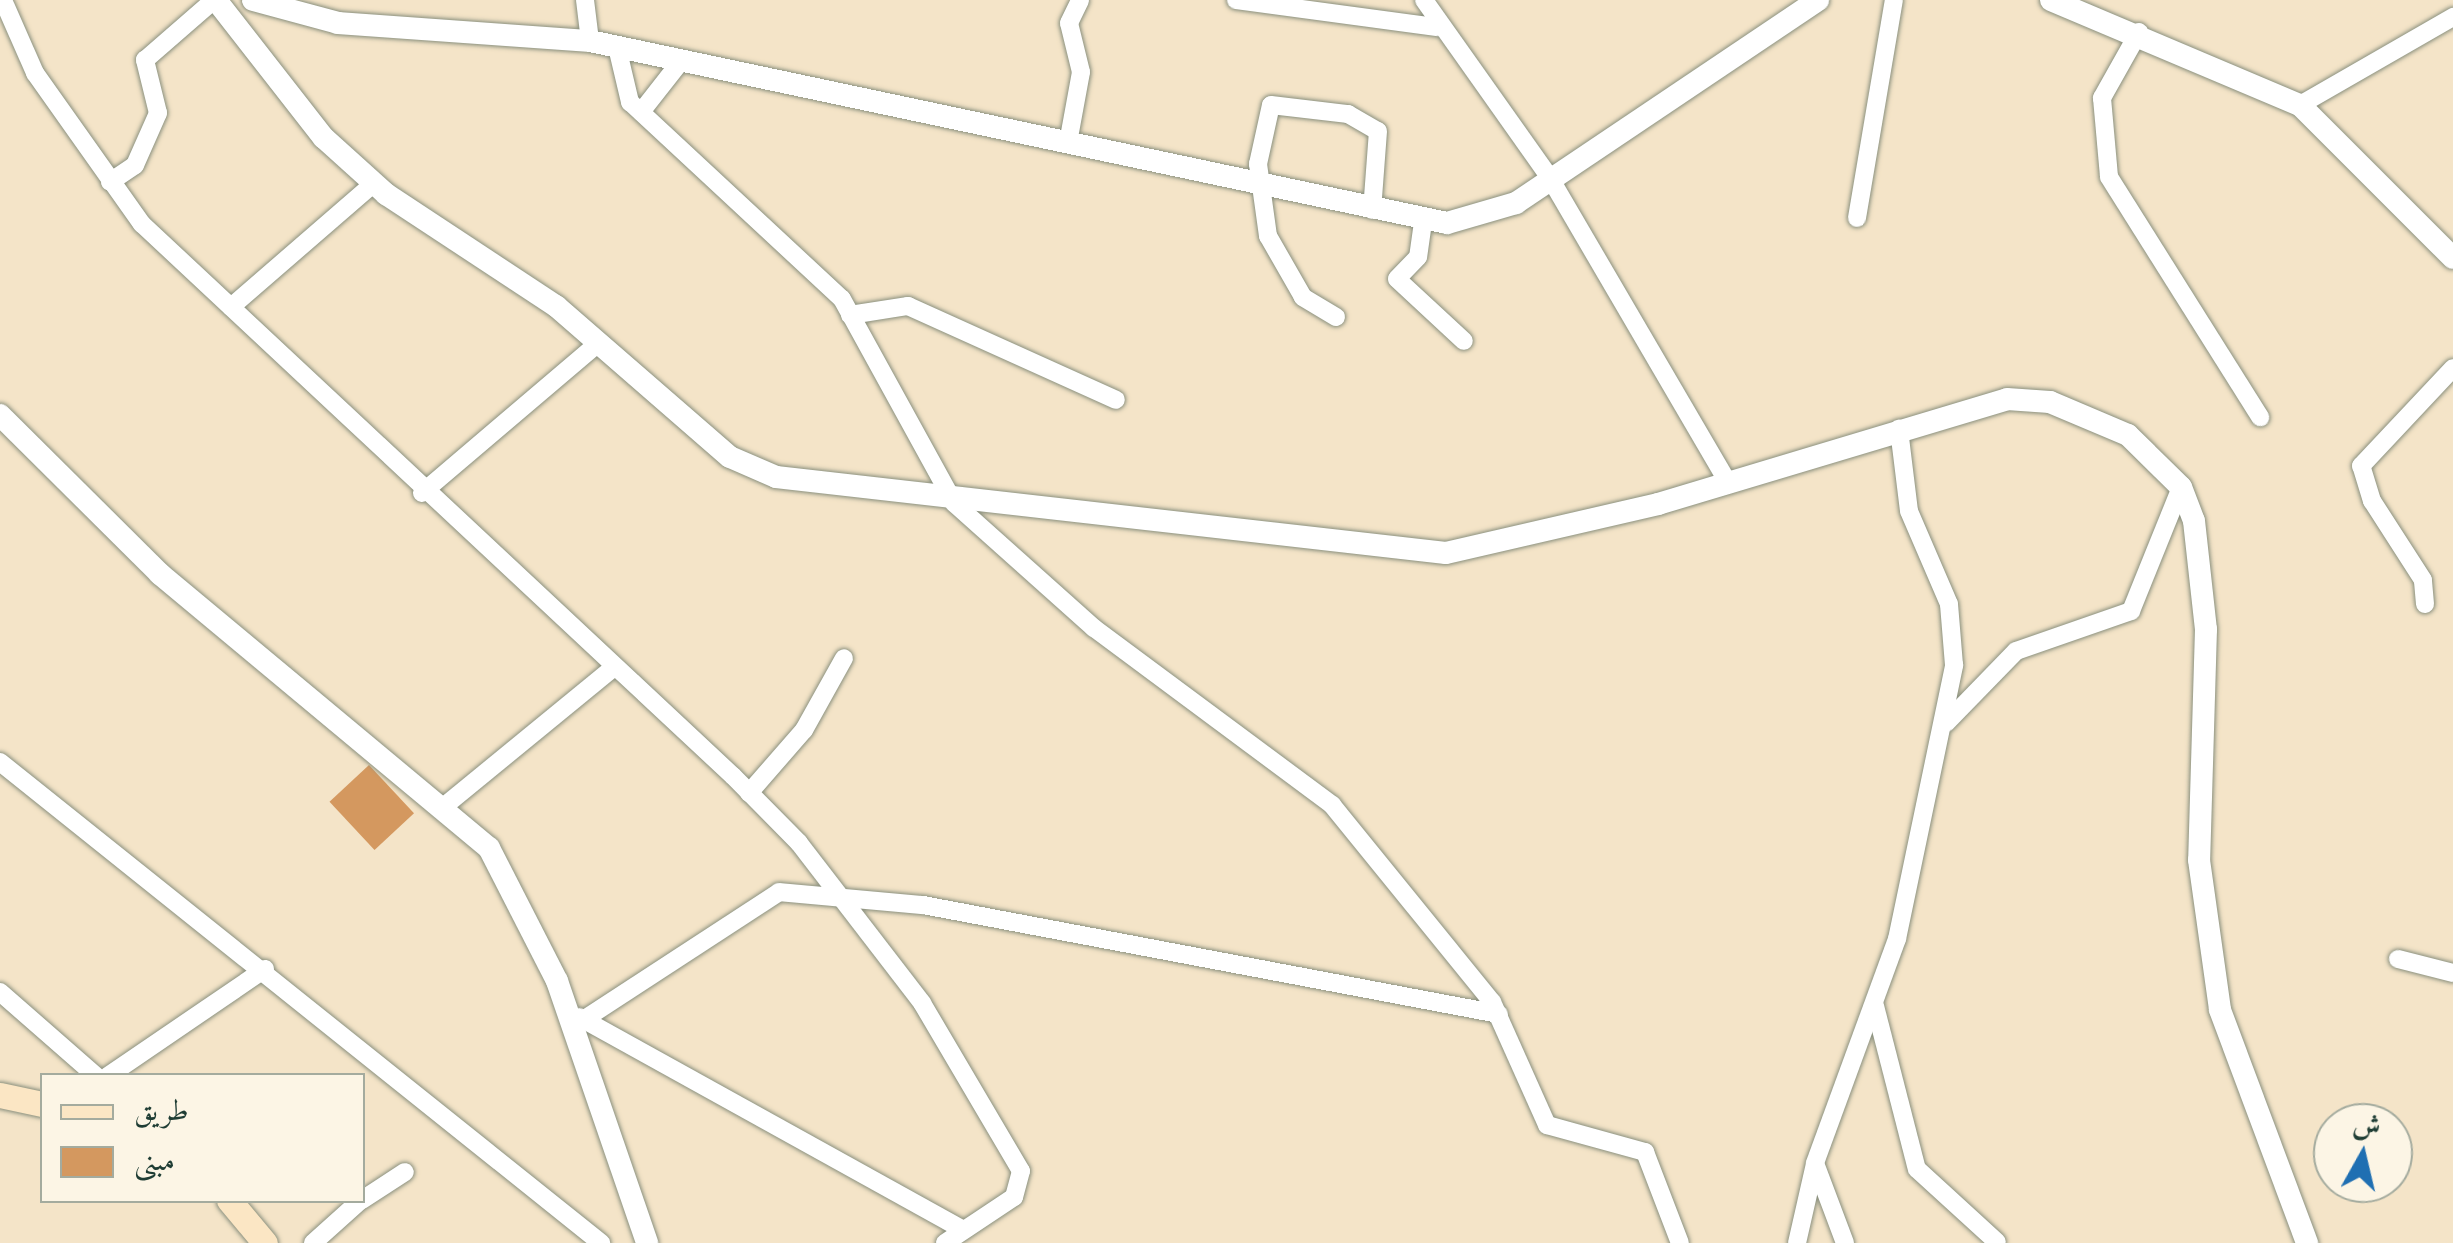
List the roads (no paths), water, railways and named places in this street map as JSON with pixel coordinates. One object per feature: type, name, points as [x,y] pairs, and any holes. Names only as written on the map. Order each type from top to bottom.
[{"type":"main road","points":[[0,1094],[40,1104]]},
{"type":"main road","points":[[231,1203],[265,1243]]},
{"type":"street","points":[[4,0],[35,73],[110,182],[230,307],[422,493],[749,792],[922,1002],[1022,1171],[1014,1196],[962,1228],[946,1243]]},
{"type":"street","points":[[110,182],[136,165],[158,113],[145,60],[215,0],[324,138],[374,183],[598,343],[730,457],[776,476],[954,502],[1446,553],[1728,482],[2007,399],[2050,402],[2128,435],[2181,487],[2203,569],[2199,860],[2220,1010],[2306,1243]]},
{"type":"street","points":[[253,0],[338,23],[590,41],[1423,222],[1481,218],[1550,178],[1818,0]]},
{"type":"street","points":[[585,0],[590,41]]},
{"type":"street","points":[[1068,143],[1081,72],[1070,23],[1080,0]]},
{"type":"street","points":[[1236,0],[1437,26]]},
{"type":"street","points":[[1424,0],[1437,26],[1550,178],[1728,482]]},
{"type":"street","points":[[1857,218],[1894,0]]},
{"type":"street","points":[[2051,0],[2139,32],[2300,105],[2453,258]]},
{"type":"street","points":[[2300,105],[2453,17]]},
{"type":"street","points":[[2139,32],[2102,98],[2109,177],[2260,417]]},
{"type":"street","points":[[616,47],[626,93],[640,112],[792,244],[850,315],[954,502],[1094,628],[1332,805],[1499,1014],[1547,1125],[1646,1152],[1680,1243]]},
{"type":"street","points":[[640,112],[681,61]]},
{"type":"street","points":[[1336,317],[1288,278],[1258,188],[1271,105],[1348,114],[1380,135],[1372,210]]},
{"type":"street","points":[[230,307],[374,183]]},
{"type":"street","points":[[1423,222],[1424,245],[1397,279],[1464,341]]},
{"type":"street","points":[[850,315],[908,306],[1116,400]]},
{"type":"street","points":[[422,493],[598,343]]},
{"type":"street","points":[[2425,604],[2423,580],[2372,501],[2361,466],[2453,368]]},
{"type":"street","points":[[0,416],[160,574],[442,808],[510,876],[577,1016],[647,1243]]},
{"type":"street","points":[[1797,1243],[1832,1098],[1875,1006],[1946,723],[1954,629],[1916,540],[1899,429]]},
{"type":"street","points":[[1946,723],[2016,650],[2131,611],[2181,487]]},
{"type":"street","points":[[749,792],[804,730],[844,658]]},
{"type":"street","points":[[442,808],[612,668]]},
{"type":"street","points":[[0,762],[265,969],[600,1243]]},
{"type":"street","points":[[577,1016],[762,898],[836,894],[1499,1014]]},
{"type":"street","points":[[2398,959],[2453,973]]},
{"type":"street","points":[[112,1073],[265,969]]},
{"type":"street","points":[[0,992],[93,1073]]},
{"type":"street","points":[[1875,1006],[1917,1169],[1997,1242]]},
{"type":"street","points":[[577,1016],[962,1228]]},
{"type":"street","points":[[1816,1164],[1845,1243]]},
{"type":"street","points":[[365,1198],[405,1172]]},
{"type":"street","points":[[313,1243],[359,1203]]}]
